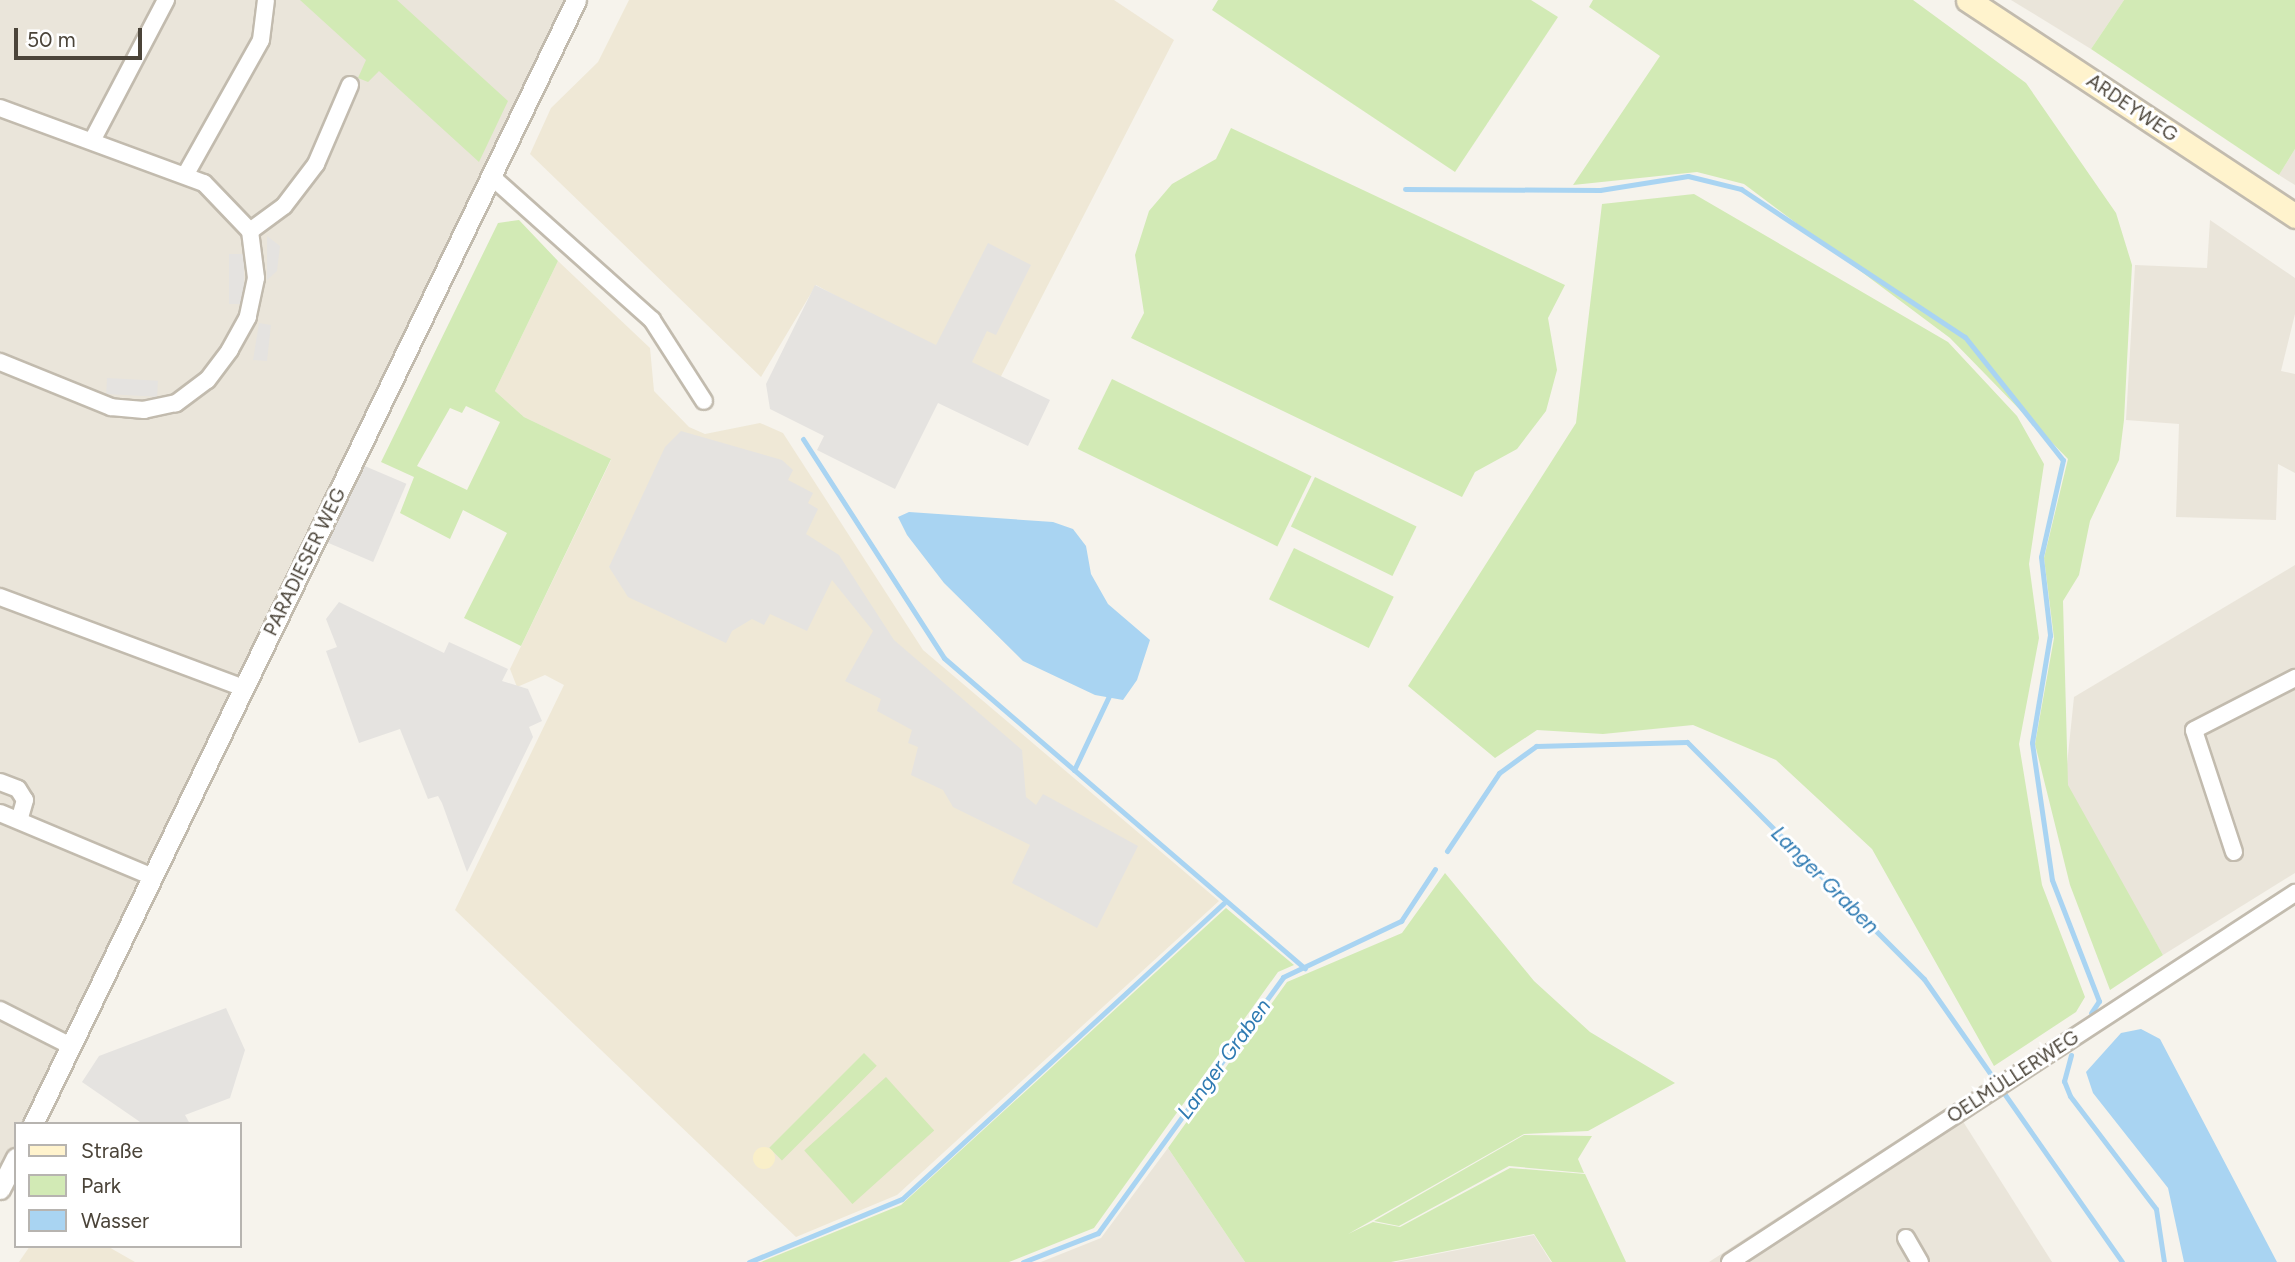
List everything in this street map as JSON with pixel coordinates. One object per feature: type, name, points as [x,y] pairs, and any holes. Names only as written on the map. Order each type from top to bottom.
[{"type":"main road","name":"ARDEYWEG","points":[[1979,3],[2295,216]]},
{"type":"street","points":[[93,139],[166,0]]},
{"type":"street","points":[[187,172],[261,40],[266,0]]},
{"type":"street","name":"PARADIESER WEG","points":[[34,1122],[576,0]]},
{"type":"street","points":[[250,231],[284,206],[316,164],[351,85]]},
{"type":"street","points":[[0,108],[187,172],[233,208],[250,231],[256,278],[248,317],[207,380],[176,403],[144,410],[111,407],[0,362]]},
{"type":"street","points":[[491,176],[652,320],[704,401]]},
{"type":"street","points":[[0,597],[244,688]]},
{"type":"street","points":[[2234,852],[2194,730],[2295,678]]},
{"type":"street","points":[[0,782],[18,789],[25,800],[20,817]]},
{"type":"street","points":[[0,813],[20,817],[153,877]]},
{"type":"street","name":"OELMÜLLERWEG","points":[[1730,1262],[2295,893]]},
{"type":"street","points":[[0,1010],[71,1046]]},
{"type":"street","points":[[0,1189],[14,1161]]},
{"type":"street","points":[[1906,1238],[1920,1262]]},
{"type":"shaded area","points":[[0,0],[586,0],[26,1122],[14,1122],[14,1146],[0,1174]]},
{"type":"shaded area","points":[[629,0],[1114,0],[1174,40],[997,384],[816,285],[761,377],[530,154],[551,108],[598,62]]},
{"type":"shaded area","points":[[2011,0],[2124,0],[2091,49]]},
{"type":"shaded area","points":[[2295,149],[2295,185],[2279,175]]},
{"type":"shaded area","points":[[2210,220],[2295,278],[2295,314],[2281,371],[2295,374],[2295,473],[2278,464],[2276,520],[2176,517],[2179,424],[2126,420],[2135,265],[2207,268]]},
{"type":"shaded area","points":[[267,236],[280,246],[277,271],[267,280]]},
{"type":"shaded area","points":[[988,243],[1031,265],[996,335],[987,331],[972,362],[1050,400],[1028,446],[938,403],[895,489],[817,450],[824,436],[770,409],[766,384],[815,285],[936,345]]},
{"type":"shaded area","points":[[229,254],[244,254],[244,304],[229,304]]},
{"type":"shaded area","points":[[558,261],[650,348],[654,391],[689,427],[705,434],[760,423],[783,433],[923,650],[1219,901],[897,1195],[796,1237],[455,910],[564,685],[545,675],[517,687],[510,669],[611,460],[524,417],[495,391]]},
{"type":"shaded area","points":[[259,323],[271,325],[267,361],[253,360]]},
{"type":"shaded area","points":[[107,378],[158,381],[157,397],[106,394]]},
{"type":"shaded area","points":[[681,431],[782,460],[793,470],[788,480],[813,493],[808,503],[818,509],[806,534],[839,555],[894,640],[1022,750],[1026,797],[1036,805],[1043,794],[1138,846],[1097,928],[1012,883],[1030,845],[953,807],[943,790],[911,775],[918,747],[908,743],[912,730],[877,711],[881,699],[845,681],[873,631],[832,580],[807,631],[770,614],[764,625],[752,619],[732,631],[726,643],[628,597],[609,567],[665,447]]},
{"type":"shaded area","points":[[353,461],[406,484],[373,562],[320,539]]},
{"type":"shaded area","points":[[2295,565],[2295,873],[2163,955],[2065,784],[2074,697]]},
{"type":"shaded area","points":[[339,602],[444,653],[449,642],[508,669],[502,681],[528,689],[542,721],[529,727],[533,737],[467,872],[442,803],[438,796],[428,799],[400,729],[359,743],[326,651],[337,647],[326,619]]},
{"type":"shaded area","points":[[226,1008],[245,1050],[230,1098],[185,1115],[189,1122],[140,1122],[82,1082],[99,1056]]},
{"type":"shaded area","points":[[1952,1104],[2052,1262],[1709,1262]]},
{"type":"shaded area","points":[[1168,1148],[1245,1262],[1041,1262],[1101,1238]]},
{"type":"shaded area","points":[[1534,1235],[1551,1262],[1396,1262]]},
{"type":"shaded area","points":[[29,1248],[110,1248],[135,1262],[19,1262]]},
{"type":"green space","points":[[300,0],[397,0],[508,101],[479,162],[379,71],[368,82],[358,78],[366,60]]},
{"type":"green space","points":[[1218,0],[1531,0],[1558,17],[1455,172],[1212,10]]},
{"type":"green space","points":[[1593,0],[1913,0],[2026,83],[2116,213],[2132,265],[2124,420],[2119,460],[2090,521],[2079,575],[2063,601],[2068,785],[2163,955],[2110,990],[2070,885],[2035,744],[2054,638],[2044,558],[2068,459],[1950,338],[1744,184],[1697,172],[1573,185],[1660,56],[1589,7]]},
{"type":"green space","points":[[2124,0],[2295,0],[2295,149],[2279,175],[2091,49]]},
{"type":"green space","points":[[1231,128],[1565,285],[1548,318],[1557,370],[1546,411],[1517,449],[1475,472],[1462,497],[1131,338],[1144,313],[1135,255],[1149,211],[1172,184],[1216,159]]},
{"type":"green space","points":[[1694,194],[1948,342],[2017,416],[2044,464],[2029,564],[2039,638],[2019,744],[2042,885],[2085,997],[2076,1012],[1994,1066],[1872,849],[1776,760],[1693,725],[1603,734],[1537,730],[1495,758],[1408,686],[1576,423],[1602,204]]},
{"type":"green space","points":[[519,220],[558,261],[495,391],[524,417],[611,459],[521,646],[464,618],[507,533],[463,510],[450,539],[400,513],[414,477],[381,462],[498,223]],"holes":[[[466,406],[500,422],[467,490],[417,466],[450,408],[462,413]]]},
{"type":"green space","points":[[1112,379],[1312,476],[1277,546],[1078,449]]},
{"type":"green space","points":[[1315,477],[1417,527],[1392,576],[1291,526]]},
{"type":"green space","points":[[1294,548],[1394,597],[1369,648],[1269,599]]},
{"type":"green space","points":[[1445,873],[1534,981],[1590,1032],[1675,1083],[1588,1131],[1524,1134],[1348,1234],[1373,1222],[1400,1227],[1510,1168],[1585,1174],[1626,1262],[1552,1262],[1534,1234],[1391,1262],[1245,1262],[1168,1148],[1287,982],[1402,933]]},
{"type":"green space","points":[[1226,908],[1294,965],[1278,972],[1094,1228],[1009,1262],[761,1262],[901,1205]]},
{"type":"green space","points":[[864,1053],[877,1066],[782,1160],[769,1148]]},
{"type":"green space","points":[[886,1077],[934,1131],[852,1204],[804,1151]]},
{"type":"green space","points":[[1524,1135],[1592,1136],[1578,1159],[1584,1173],[1509,1166],[1399,1226],[1374,1221]]},
{"type":"sand","points":[[764,1147],[772,1150],[775,1158],[772,1166],[764,1169],[756,1166],[753,1158],[756,1150]]},
{"type":"water","points":[[909,512],[1053,522],[1073,529],[1086,546],[1091,574],[1108,604],[1150,640],[1137,680],[1123,700],[1095,695],[1023,661],[944,583],[907,535],[898,517]]},
{"type":"water","points":[[2141,1029],[2160,1039],[2277,1262],[2184,1262],[2168,1188],[2093,1093],[2086,1072],[2121,1033]]},
{"type":"waterway","points":[[1405,189],[1600,190],[1688,176],[1741,189],[1965,337],[2063,460],[2041,557],[2050,635],[2032,743],[2052,880],[2099,1001],[2091,1013]]},
{"type":"waterway","points":[[803,439],[944,658],[1305,968]]},
{"type":"waterway","points":[[1074,770],[1109,696]]},
{"type":"waterway","name":"Langer Graben","points":[[1447,851],[1499,773],[1536,746],[1687,742],[1924,979],[2122,1262]]},
{"type":"waterway","name":"Langer Graben","points":[[1023,1262],[1098,1233],[1283,977],[1401,921],[1435,869]]},
{"type":"waterway","points":[[749,1262],[902,1199],[1224,903]]},
{"type":"waterway","points":[[2071,1055],[2064,1081],[2070,1096],[2156,1209],[2164,1262]]}]
